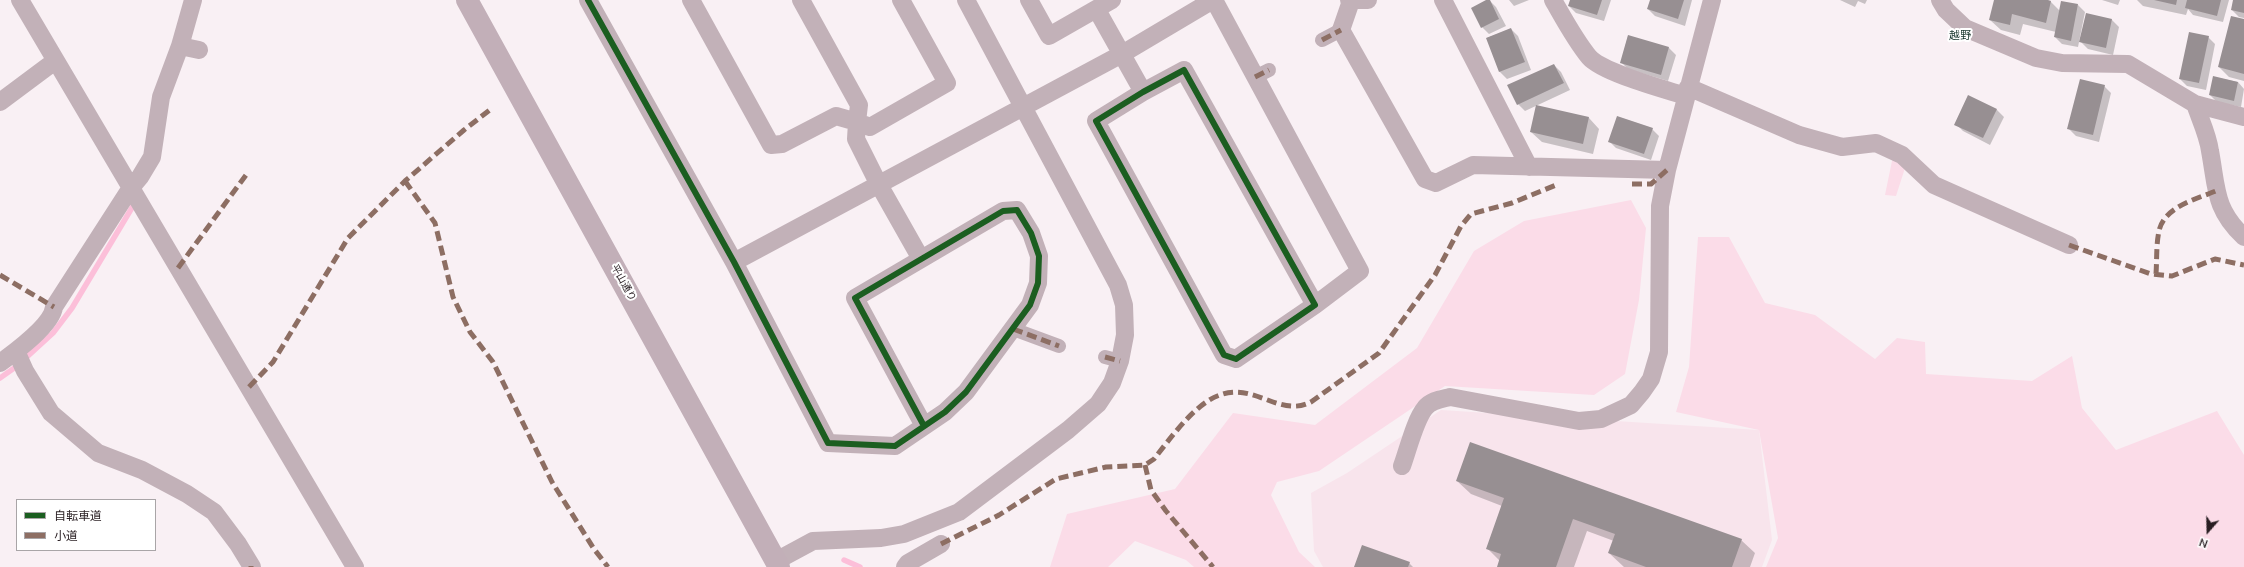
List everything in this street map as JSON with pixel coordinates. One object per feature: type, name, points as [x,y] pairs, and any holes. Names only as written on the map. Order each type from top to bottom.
[{"type":"main road","name":"平山通り","points":[[467,0],[777,564]]},
{"type":"street","points":[[20,0],[355,567]]},
{"type":"street","points":[[0,363],[19,360],[53,314],[54,307],[135,197],[140,177],[152,157],[161,97],[181,46],[193,0]]},
{"type":"street","points":[[588,0],[734,262],[828,444],[895,446],[945,412],[966,392],[1030,305],[1038,283],[1039,256],[1031,234],[1017,210],[1003,211],[854,298],[924,426]]},
{"type":"street","points":[[691,0],[771,145],[782,144],[836,116],[870,127],[947,83],[900,0]]},
{"type":"street","points":[[801,0],[860,105],[856,139],[878,183],[921,259]]},
{"type":"street","points":[[777,564],[813,542],[881,538],[904,534],[959,512],[1068,430],[1098,404],[1112,383],[1112,359],[1125,334],[1124,305],[1118,285],[966,0]]},
{"type":"street","points":[[1029,0],[1048,36],[1105,5],[1122,54],[1143,92]]},
{"type":"street","points":[[734,262],[1023,105],[1122,54],[1214,0],[1262,74],[1360,271],[1315,305],[1236,358],[1224,355],[1096,122],[1143,92],[1184,70],[1315,305]]},
{"type":"street","points":[[1322,40],[1342,30],[1356,0]]},
{"type":"street","points":[[1443,0],[1529,166]]},
{"type":"street","points":[[1553,0],[1569,28],[1590,59],[1625,77],[1687,91],[1799,135],[1842,147],[1876,143],[1902,155],[1934,185],[2069,245]]},
{"type":"street","points":[[1402,466],[1425,407],[1434,401],[1450,397],[1579,421],[1602,420],[1631,405],[1651,379],[1659,352],[1660,206],[1667,170],[1712,0]]},
{"type":"street","points":[[1940,0],[1946,10],[1965,28],[2028,55],[2062,63],[2128,64],[2195,104],[2244,117]]},
{"type":"street","points":[[1342,30],[1425,179],[1436,183],[1472,165],[1667,170]]},
{"type":"street","points":[[181,46],[199,50]]},
{"type":"street","points":[[0,102],[56,61]]},
{"type":"street","points":[[2195,104],[2210,150],[2216,191],[2230,224],[2244,237]]},
{"type":"street","points":[[1013,329],[1059,346]]},
{"type":"street","points":[[19,360],[51,413],[98,453],[142,470],[187,494],[214,512],[238,544],[252,567]]},
{"type":"street","points":[[905,567],[908,563],[941,544]]},
{"type":"shaded area","points":[[1893,156],[1905,168],[1896,196],[1885,195]]},
{"type":"shaded area","points":[[1631,200],[1646,228],[1639,300],[1625,374],[1594,395],[1445,386],[1319,471],[1277,482],[1271,495],[1299,552],[1315,567],[1194,567],[1186,560],[1135,541],[1108,567],[1050,567],[1067,514],[1175,489],[1233,413],[1315,425],[1417,348],[1474,251],[1524,221]]},
{"type":"shaded area","points":[[1698,237],[1729,237],[1765,303],[1815,315],[1875,359],[1897,338],[1925,342],[1926,374],[2032,381],[2072,356],[2082,408],[2116,450],[2217,411],[2244,455],[2244,567],[1766,567],[1778,538],[1759,430],[1676,412],[1689,367]]},
{"type":"shaded area","points":[[1441,410],[1759,430],[1772,540],[1762,567],[1323,567],[1314,551],[1311,493],[1347,473]]},
{"type":"building","points":[[1486,0],[1490,0],[1499,19],[1481,28],[1471,8]]},
{"type":"building","points":[[1570,0],[1602,0],[1597,15],[1568,6]]},
{"type":"building","points":[[1650,0],[1684,0],[1678,19],[1647,9]]},
{"type":"building","points":[[1994,0],[2051,1],[2046,23],[2012,14],[2010,25],[1989,20]]},
{"type":"building","points":[[2154,0],[2177,0],[2176,5]]},
{"type":"building","points":[[2187,0],[2221,0],[2217,16],[2185,8]]},
{"type":"building","points":[[2233,0],[2244,0],[2244,13],[2231,10]]},
{"type":"building","points":[[2061,1],[2078,4],[2071,41],[2054,37]]},
{"type":"building","points":[[2086,13],[2112,19],[2106,48],[2079,42]]},
{"type":"building","points":[[2231,16],[2244,19],[2244,74],[2218,67]]},
{"type":"building","points":[[1511,28],[1525,62],[1499,72],[1486,38]]},
{"type":"building","points":[[2189,32],[2209,36],[2199,83],[2179,79]]},
{"type":"building","points":[[1628,35],[1669,47],[1661,75],[1620,63]]},
{"type":"building","points":[[1554,64],[1564,83],[1517,105],[1507,85]]},
{"type":"building","points":[[2213,76],[2238,82],[2234,101],[2209,95]]},
{"type":"building","points":[[2080,79],[2105,85],[2093,135],[2067,129]]},
{"type":"building","points":[[1968,95],[1997,109],[1983,138],[1954,125]]},
{"type":"building","points":[[1536,105],[1589,117],[1583,144],[1530,132]]},
{"type":"building","points":[[1617,116],[1653,128],[1644,154],[1608,142]]},
{"type":"building","points":[[1470,442],[1742,539],[1732,567],[1646,567],[1608,553],[1615,534],[1573,519],[1556,567],[1497,567],[1501,554],[1486,549],[1504,498],[1456,481]]},
{"type":"building","points":[[1362,545],[1410,562],[1408,567],[1354,567]]},
{"type":"waterway","points":[[0,378],[17,366],[53,333],[72,308],[136,201]]},
{"type":"waterway","points":[[844,560],[860,567]]},
{"type":"marked path","points":[[1322,40],[1341,30]]},
{"type":"marked path","points":[[1255,77],[1269,70]]},
{"type":"marked path","points":[[249,387],[273,362],[348,238],[405,181],[464,130],[491,109]]},
{"type":"marked path","points":[[1632,184],[1651,184],[1667,170]]},
{"type":"marked path","points":[[178,268],[246,175]]},
{"type":"marked path","points":[[405,181],[435,223],[453,297],[470,332],[493,362],[552,482],[594,549],[608,567]]},
{"type":"marked path","points":[[941,544],[999,515],[1056,479],[1106,467],[1145,465],[1154,459],[1192,413],[1211,399],[1220,395],[1232,392],[1244,393],[1288,406],[1300,406],[1311,402],[1379,353],[1435,275],[1461,226],[1471,214],[1512,203],[1556,185]]},
{"type":"marked path","points":[[2156,274],[2157,242],[2159,231],[2167,216],[2182,205],[2216,191]]},
{"type":"marked path","points":[[2069,245],[2151,274],[2172,276],[2215,259],[2244,265]]},
{"type":"marked path","points":[[0,275],[54,307]]},
{"type":"marked path","points":[[1013,329],[1059,346]]},
{"type":"marked path","points":[[1105,357],[1120,361]]},
{"type":"marked path","points":[[1145,465],[1151,490],[1166,511],[1213,567]]},
{"type":"cycle path","points":[[588,0],[734,262],[828,443],[895,446],[945,412],[966,392],[1030,305],[1038,283],[1039,256],[1031,233],[1017,210],[1003,211],[855,298],[924,426]]},
{"type":"cycle path","points":[[1184,70],[1315,305],[1236,359],[1224,355],[1096,121],[1143,92],[1184,70]]},
{"type":"district","name":"越野","points":[[1960,36]]}]
